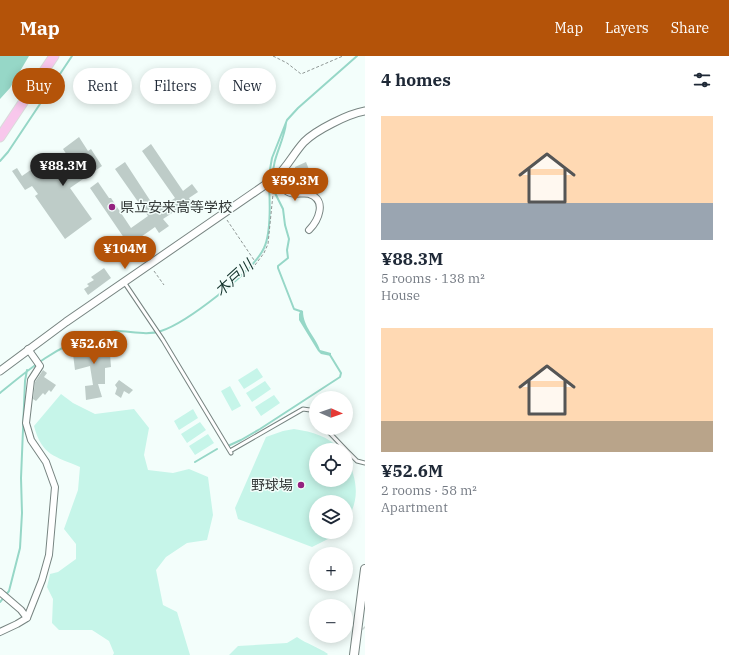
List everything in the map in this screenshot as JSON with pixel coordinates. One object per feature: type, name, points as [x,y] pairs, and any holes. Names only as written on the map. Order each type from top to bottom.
[{"type":"main road","points":[[0,137],[54,56]]},
{"type":"main road","points":[[354,655],[361,627],[365,569]]},
{"type":"street","points":[[0,371],[28,349],[276,178],[306,141],[336,122],[365,112]]},
{"type":"street","points":[[276,178],[288,192],[311,194],[318,201],[320,209],[319,216],[309,230]]},
{"type":"street","points":[[0,632],[27,618],[50,555],[54,488],[46,462],[31,440],[26,423],[30,383],[32,376],[40,366],[28,349]]},
{"type":"street","points":[[0,592],[22,610],[27,618]]},
{"type":"lane","points":[[124,282],[163,340],[231,452],[303,409],[309,410]]},
{"type":"lane","points":[[332,435],[339,443]]},
{"type":"lane","points":[[353,457],[357,461],[365,464]]},
{"type":"path","points":[[273,56],[287,63],[301,74],[343,56]]},
{"type":"path","points":[[252,269],[268,244],[274,193],[276,191]]},
{"type":"path","points":[[224,214],[254,260]]},
{"type":"path","points":[[150,264],[164,285]]},
{"type":"shaded area","points":[[0,56],[29,56],[22,68],[12,68],[12,85],[0,99]]},
{"type":"shaded area","points":[[301,310],[303,311],[307,327],[320,350],[331,353],[331,356],[321,354],[318,351],[299,320]]},
{"type":"shaded area","points":[[257,368],[263,377],[244,389],[238,380]]},
{"type":"shaded area","points":[[265,381],[271,389],[252,402],[246,393]]},
{"type":"shaded area","points":[[230,386],[241,406],[232,411],[221,391]]},
{"type":"shaded area","points":[[61,394],[73,403],[95,414],[134,409],[149,428],[144,455],[148,470],[173,473],[189,469],[208,477],[213,515],[207,540],[187,543],[166,557],[156,570],[163,605],[177,612],[190,655],[113,655],[114,653],[109,641],[92,630],[59,630],[52,623],[53,599],[47,587],[50,574],[58,572],[76,559],[76,544],[64,529],[78,490],[80,467],[51,454],[45,449],[37,436],[34,426]]},
{"type":"shaded area","points":[[274,395],[280,403],[261,416],[255,407]]},
{"type":"shaded area","points":[[193,409],[198,418],[179,430],[174,421]]},
{"type":"shaded area","points":[[200,422],[206,430],[187,443],[181,434]]},
{"type":"shaded area","name":"野球場","points":[[294,429],[308,432],[309,435],[320,435],[334,443],[309,443],[309,487],[353,487],[353,472],[356,489],[353,508],[353,495],[309,495],[309,539],[328,539],[312,547],[238,519],[235,508],[266,437]]},
{"type":"shaded area","points":[[208,434],[214,443],[195,455],[189,446]]},
{"type":"shaded area","points":[[297,637],[328,654],[229,655],[238,646],[287,643]]},
{"type":"building","points":[[79,137],[88,151],[91,149],[102,166],[70,188],[92,219],[65,239],[35,196],[38,194],[32,186],[25,190],[12,171],[17,168],[22,176],[48,158],[55,169],[58,167],[60,169],[71,161],[63,149]]},
{"type":"building","points":[[151,144],[183,191],[192,184],[198,192],[189,198],[195,208],[186,214],[181,207],[163,219],[169,226],[159,233],[155,227],[138,239],[142,245],[133,251],[90,188],[98,182],[109,198],[111,198],[131,228],[148,216],[115,169],[125,162],[157,211],[175,198],[142,151]]},
{"type":"building","points":[[306,162],[312,177],[297,188],[289,179],[296,173],[295,167]]},
{"type":"building","points":[[104,268],[111,278],[88,295],[84,289],[89,286],[87,284],[94,280],[91,277]]},
{"type":"building","points":[[86,344],[113,344],[114,353],[110,354],[111,367],[105,368],[105,384],[98,384],[102,397],[86,400],[85,386],[93,385],[90,366],[75,370],[73,354],[77,353],[76,346]]},
{"type":"building","points":[[43,370],[47,373],[44,377],[56,385],[51,392],[49,390],[45,395],[43,393],[36,401],[33,399],[35,382]]},
{"type":"building","points":[[119,380],[133,390],[129,394],[124,391],[121,398],[115,394],[117,388],[115,385]]},
{"type":"waterway","points":[[0,161],[8,152],[72,56]]},
{"type":"waterway","name":"木戸川","points":[[269,181],[272,158],[287,120],[298,108],[357,56]]},
{"type":"waterway","name":"木戸川","points":[[273,177],[274,163],[286,123]]},
{"type":"waterway","points":[[274,181],[275,193],[283,209],[289,239],[287,250],[288,258],[278,266],[278,268],[294,309],[302,313]]},
{"type":"waterway","name":"木戸川","points":[[0,393],[54,352],[79,340],[113,331],[144,333],[161,331],[186,318],[218,296],[247,270],[264,248],[269,226],[269,185]]},
{"type":"waterway","points":[[230,445],[260,429],[340,377],[341,373],[330,355]]},
{"type":"waterway","points":[[0,602],[9,591],[20,548],[22,513],[21,478],[25,381],[27,370]]},
{"type":"waterway","points":[[195,462],[217,449]]},
{"type":"place","name":"県立安来高等学校","points":[[112,207]]},
{"type":"place","name":"野球場","points":[[301,485]]}]
